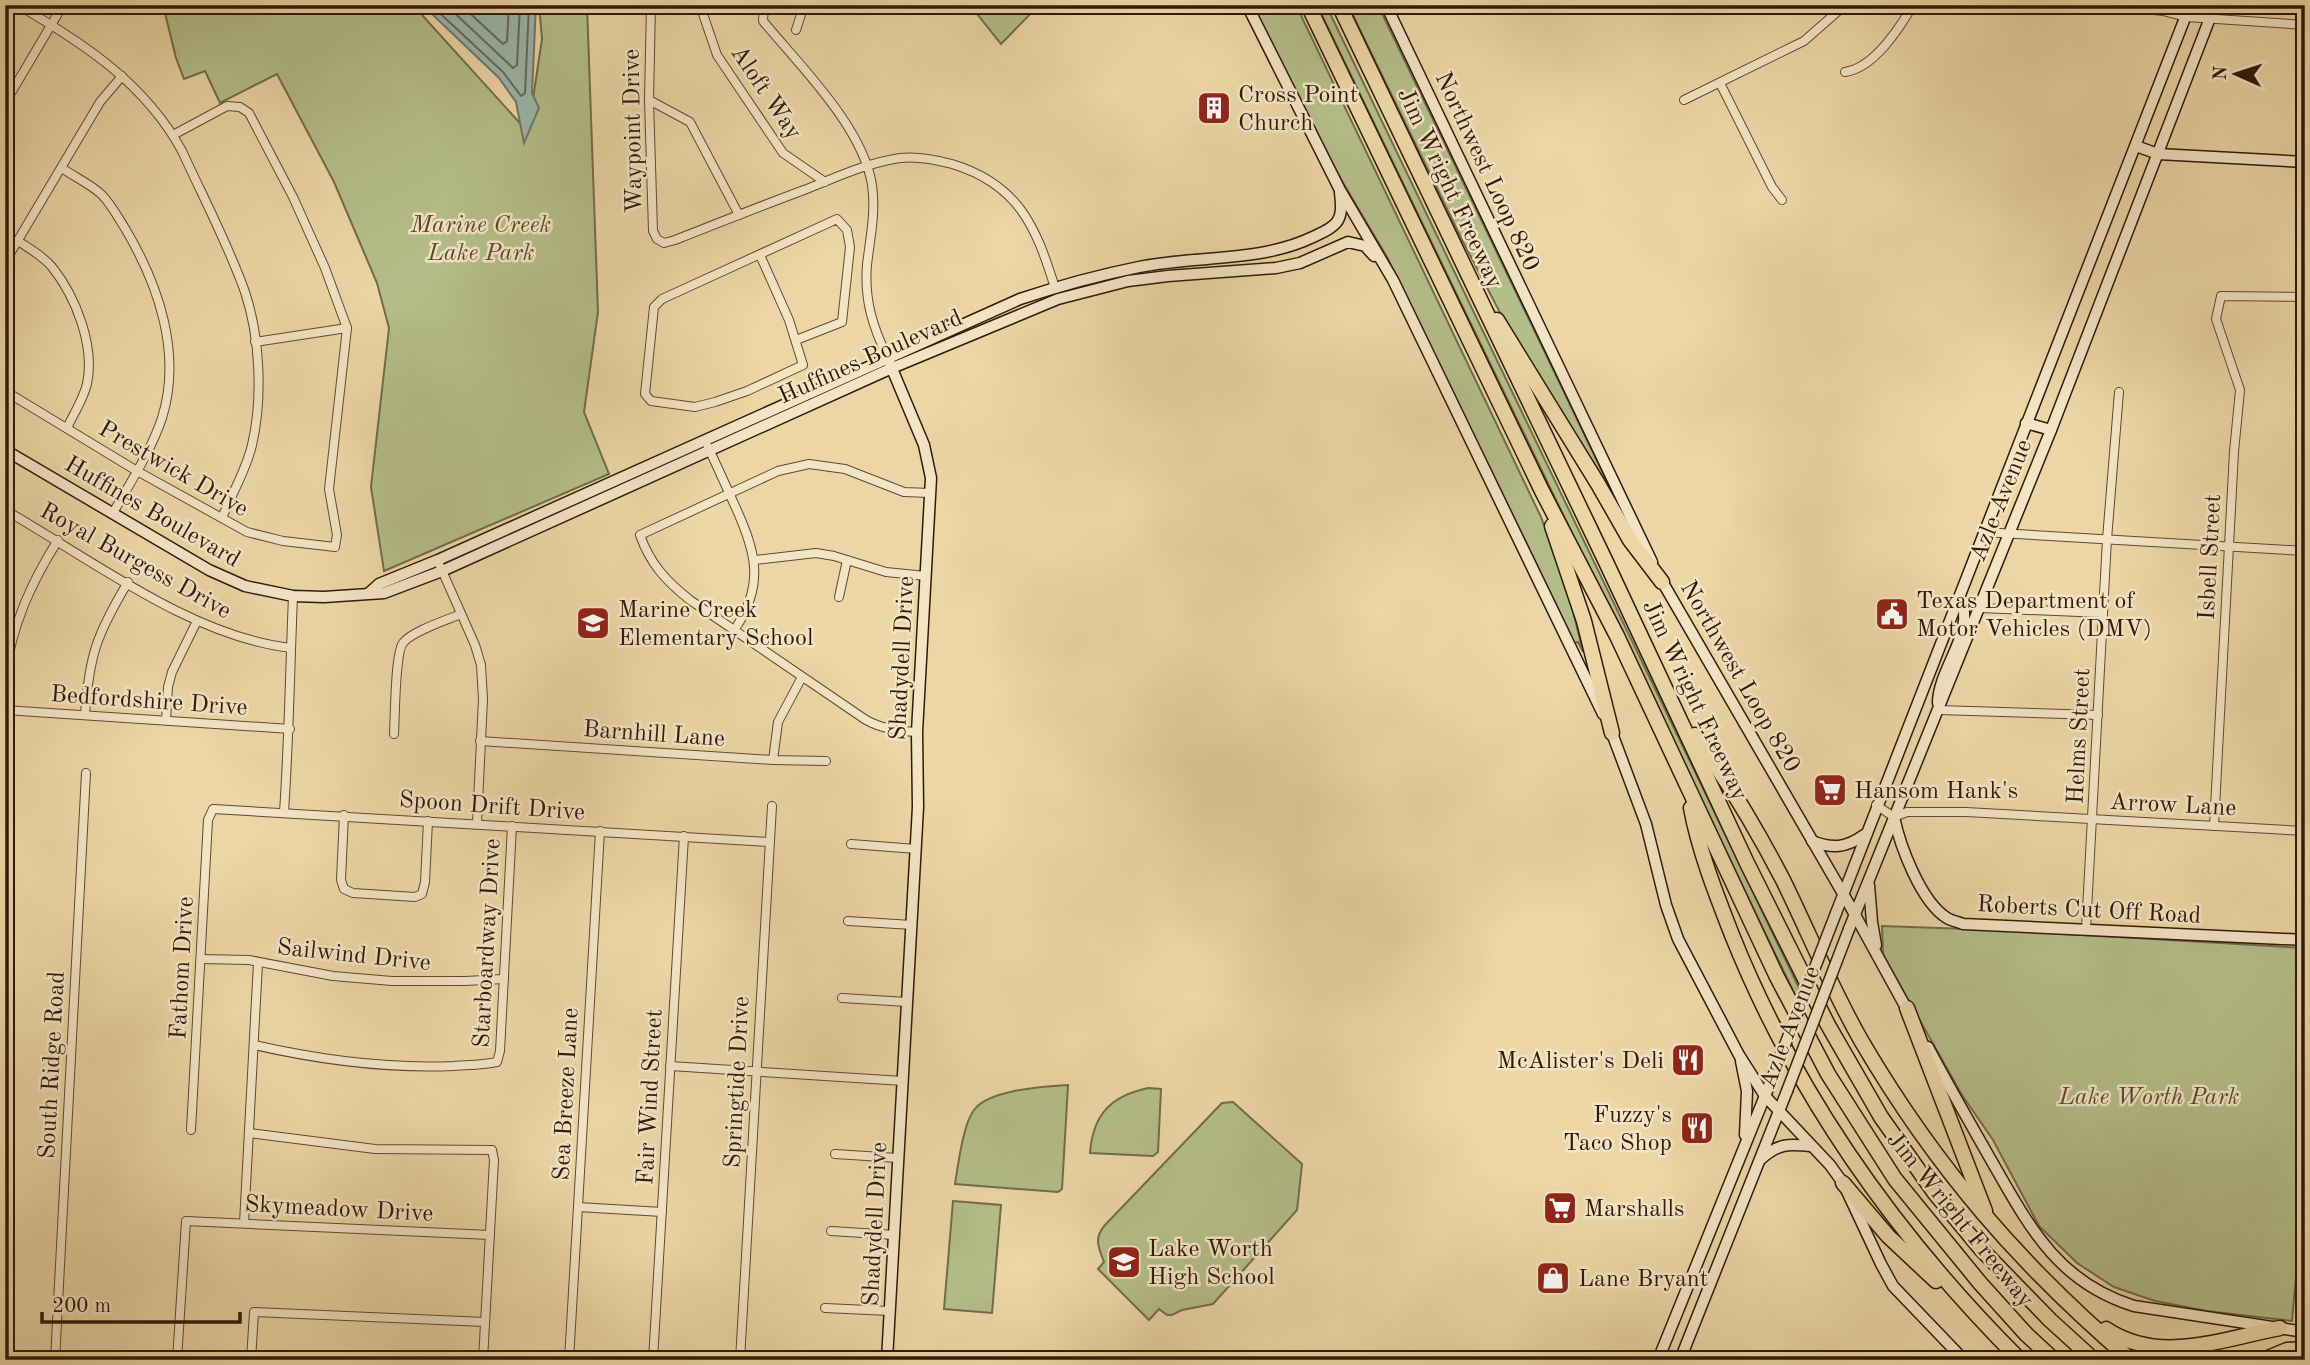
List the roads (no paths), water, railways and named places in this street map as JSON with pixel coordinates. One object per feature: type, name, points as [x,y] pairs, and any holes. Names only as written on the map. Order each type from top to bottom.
[{"type":"highway","name":"Jim Wright Freeway","points":[[1308,5],[1542,491],[1617,636],[1804,1031],[1866,1136],[1895,1179],[1972,1273],[2026,1334],[2054,1360]]},
{"type":"highway","name":"Jim Wright Freeway","points":[[1339,5],[1828,1026],[1881,1117],[1934,1192],[1982,1249],[2050,1320],[2094,1360]]},
{"type":"highway","points":[[1453,247],[1465,253],[1496,318],[1598,484],[1629,540],[1662,582]]},
{"type":"highway","points":[[1542,491],[1584,621],[1612,733]]},
{"type":"highway","points":[[1681,722],[1695,735],[1751,823],[1782,878],[1841,1003],[1894,1094],[1948,1171],[1989,1222],[2075,1312],[2131,1360]]},
{"type":"highway","points":[[1690,793],[1694,823],[1720,905],[1745,966],[1792,1060],[1868,1183],[1903,1230],[1977,1317]]},
{"type":"highway","points":[[1907,1008],[1989,1222]]},
{"type":"highway","points":[[1843,1183],[1888,1236],[2020,1360]]},
{"type":"highway","points":[[2075,1312],[2119,1338],[2139,1345],[2168,1349],[2203,1346],[2280,1328]]},
{"type":"highway","points":[[2263,1360],[2287,1350],[2305,1349]]},
{"type":"main road","points":[[1247,5],[1340,190],[1393,280],[1612,733],[1646,824],[1666,905],[1678,939],[1739,1055],[1765,1096],[1843,1183],[1893,1286],[1964,1360]]},
{"type":"main road","name":"Northwest Loop 820","points":[[1386,5],[1613,485],[1662,582],[1855,913],[2030,1228],[2063,1267],[2094,1289],[2134,1306],[2305,1332]]},
{"type":"main road","name":"Azle Avenue","points":[[1658,1360],[1771,1081],[1864,835],[2190,5]]},
{"type":"main road","name":"Azle Avenue","points":[[1680,1360],[1779,1113],[1855,913],[2051,430],[2215,5]]},
{"type":"main road","points":[[2136,146],[2158,154],[2305,162]]},
{"type":"main road","name":"Huffines Boulevard","points":[[440,566],[568,515],[708,446],[890,363],[1056,293],[1141,267],[1240,257],[1298,244],[1329,230],[1338,221],[1341,208],[1340,190]]},
{"type":"main road","points":[[2106,221],[2129,229]]},
{"type":"main road","name":"Huffines Boulevard","points":[[1056,293],[1168,276],[1242,272],[1300,263],[1341,244],[1356,243],[1372,253],[1385,275],[1393,280]]},
{"type":"main road","points":[[1240,257],[1242,272]]},
{"type":"main road","points":[[2088,265],[2111,274]]},
{"type":"main road","name":"Shadydell Drive","points":[[887,1360],[916,849],[917,733],[931,478],[924,445],[890,363]]},
{"type":"main road","points":[[2026,423],[2051,430]]},
{"type":"main road","name":"Huffines Boulevard","points":[[9,452],[209,570],[244,586],[293,596],[324,597],[384,593],[563,503],[708,446]]},
{"type":"main road","points":[[1938,710],[1938,690],[1963,627],[1963,607],[1956,604]]},
{"type":"main road","name":"Roberts Cut Off Road","points":[[1894,817],[1897,834],[1923,891],[1934,907],[1947,918],[1963,924],[2305,940]]},
{"type":"main road","points":[[1812,841],[1839,847],[1854,843],[1864,835]]},
{"type":"main road","points":[[1869,878],[1872,922],[1879,958]]},
{"type":"main road","points":[[1739,1055],[1747,1091],[1744,1146]]},
{"type":"main road","points":[[1759,1161],[1774,1147],[1789,1144],[1811,1146]]},
{"type":"street","points":[[18,5],[102,58],[144,96],[173,135],[246,294],[259,378],[257,419],[249,459],[222,518]]},
{"type":"street","points":[[5,103],[63,5]]},
{"type":"street","name":"Waypoint Drive","points":[[651,5],[649,100],[653,231],[657,239],[664,243],[675,240],[868,165],[903,158],[941,161],[976,172],[992,182],[1003,189],[1024,213],[1042,247],[1056,293]]},
{"type":"street","name":"Aloft Way","points":[[702,5],[717,55],[783,153],[825,181]]},
{"type":"street","name":"Shadydell Drive","points":[[764,5],[763,21],[857,139],[868,165],[874,213],[868,263],[869,311],[875,333],[890,363]]},
{"type":"street","points":[[796,30],[804,5]]},
{"type":"street","points":[[1832,5],[1838,13]]},
{"type":"street","points":[[1684,100],[1804,41],[1845,5]]},
{"type":"street","points":[[1845,72],[1858,69],[1873,57],[1913,5]]},
{"type":"street","points":[[2111,5],[2163,11],[2186,17],[2305,25]]},
{"type":"street","points":[[5,262],[100,102],[122,76]]},
{"type":"street","points":[[1720,83],[1772,187],[1782,200]]},
{"type":"street","points":[[649,100],[690,122],[739,215]]},
{"type":"street","points":[[173,135],[227,106],[240,107],[249,113],[293,197],[325,268],[347,328],[255,342]]},
{"type":"street","points":[[62,168],[102,195],[121,223],[138,251],[168,333],[169,386],[162,420],[113,513]]},
{"type":"street","points":[[837,219],[847,230],[850,247],[842,322],[796,340],[760,255],[837,219]]},
{"type":"street","points":[[18,241],[43,258],[58,275],[88,342],[89,372],[86,386],[68,428]]},
{"type":"street","name":"Huffines Boulevard","points":[[760,255],[662,299],[654,307],[645,394],[651,401],[695,407],[747,391],[803,365],[796,340]]},
{"type":"street","points":[[2304,297],[2305,289]]},
{"type":"street","name":"Isbell Street","points":[[2214,826],[2240,390],[2216,319],[2221,296],[2304,297]]},
{"type":"street","name":"Prestwick Drive","points":[[5,391],[137,471],[247,532],[335,547],[337,535],[329,489],[347,328]]},
{"type":"street","name":"Helms Street","points":[[2086,929],[2107,539],[2119,392]]},
{"type":"street","points":[[708,446],[746,529],[755,560],[753,592],[735,629]]},
{"type":"street","points":[[5,466],[9,452]]},
{"type":"street","points":[[917,733],[880,727],[802,677],[671,585],[650,559],[640,535],[778,471],[809,464],[845,469],[904,492],[930,493]]},
{"type":"street","points":[[563,503],[568,515]]},
{"type":"street","name":"Royal Burgess Drive","points":[[5,510],[197,621],[245,640],[291,648]]},
{"type":"street","points":[[1983,532],[2305,551]]},
{"type":"street","points":[[5,676],[12,635],[26,595],[58,540]]},
{"type":"street","points":[[755,560],[816,553],[887,572],[926,576]]},
{"type":"street","points":[[839,597],[847,561]]},
{"type":"street","points":[[440,566],[481,665],[483,699],[477,824]]},
{"type":"street","points":[[85,715],[92,654],[100,632],[128,582]]},
{"type":"street","points":[[284,812],[290,729],[293,596]]},
{"type":"street","points":[[1980,608],[2103,613]]},
{"type":"street","points":[[394,734],[399,656],[403,643],[413,635],[461,614]]},
{"type":"street","points":[[166,720],[168,687],[172,672],[197,621]]},
{"type":"street","points":[[773,760],[778,722],[802,677]]},
{"type":"street","name":"Bedfordshire Drive","points":[[5,710],[290,729]]},
{"type":"street","points":[[1938,710],[2098,715]]},
{"type":"street","name":"Barnhill Lane","points":[[480,741],[826,761]]},
{"type":"street","name":"South Ridge Road","points":[[55,1360],[86,773]]},
{"type":"street","points":[[1876,805],[1894,817]]},
{"type":"street","name":"Springtide Drive","points":[[740,1360],[772,806]]},
{"type":"street","name":"Spoon Drift Drive","points":[[213,809],[769,842]]},
{"type":"street","name":"Fathom Drive","points":[[191,1130],[208,820],[213,809]]},
{"type":"street","name":"Arrow Lane","points":[[1894,817],[1908,812],[1966,812],[2305,831]]},
{"type":"street","points":[[344,816],[341,880],[344,889],[353,893],[415,897],[424,890],[428,821]]},
{"type":"street","name":"Starboardway Drive","points":[[254,1045],[299,1055],[374,1065],[436,1066],[497,1062],[500,1051],[512,826]]},
{"type":"street","name":"Sea Breeze Lane","points":[[569,1360],[600,831]]},
{"type":"street","name":"Fair Wind Street","points":[[653,1360],[684,836]]},
{"type":"street","points":[[852,844],[916,849]]},
{"type":"street","points":[[848,921],[912,925]]},
{"type":"street","name":"Sailwind Drive","points":[[201,959],[249,960],[333,975],[392,981],[465,982],[504,979]]},
{"type":"street","points":[[244,1223],[258,963]]},
{"type":"street","points":[[842,998],[907,1002]]},
{"type":"street","points":[[670,1066],[903,1081]]},
{"type":"street","points":[[249,1133],[362,1149],[492,1150],[494,1154],[483,1360]]},
{"type":"street","points":[[835,1154],[898,1158]]},
{"type":"street","points":[[578,1207],[662,1212]]},
{"type":"street","name":"Skymeadow Drive","points":[[177,1360],[186,1221],[490,1235]]},
{"type":"street","points":[[831,1231],[894,1235]]},
{"type":"street","points":[[825,1308],[890,1311]]},
{"type":"street","points":[[251,1360],[254,1312],[485,1322]]},
{"type":"water","points":[[413,5],[536,5],[532,93],[539,108],[524,143],[516,102],[499,78],[431,13]]},
{"type":"place","name":"Cross Point Church","points":[[1214,108]]},
{"type":"place","name":"Texas Department of Motor Vehicles (DMV)","points":[[1892,614]]},
{"type":"place","name":"Marine Creek Elementary School","points":[[593,623]]},
{"type":"place","name":"Hansom Hank's","points":[[1830,790]]},
{"type":"place","name":"McAlister's Deli","points":[[1688,1060]]},
{"type":"place","name":"Fuzzy's Taco Shop","points":[[1697,1128]]},
{"type":"place","name":"Marshalls","points":[[1560,1208]]},
{"type":"place","name":"Lake Worth High School","points":[[1124,1262]]},
{"type":"place","name":"Lane Bryant","points":[[1553,1278]]},
{"type":"park label","name":"Marine Creek Lake Park","points":[[481,238]]},
{"type":"park label","name":"Lake Worth Park","points":[[2149,1096]]}]
